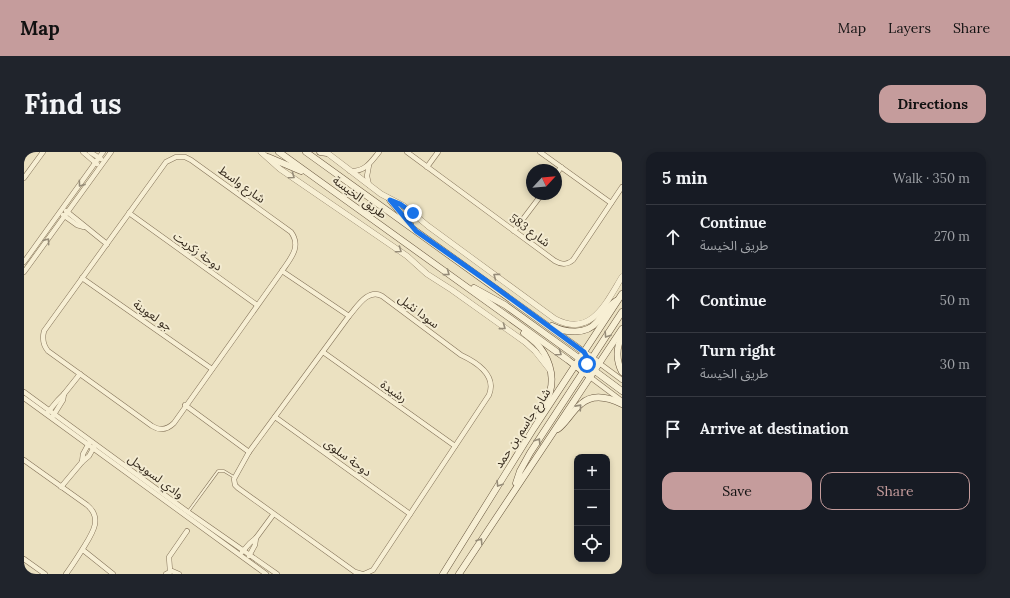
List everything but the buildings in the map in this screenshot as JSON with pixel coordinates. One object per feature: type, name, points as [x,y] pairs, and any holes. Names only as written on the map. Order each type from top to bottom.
[{"type":"main road","name":"طريق الخيسة","points":[[279,152],[590,377]]},
{"type":"main road","name":"طريق الخيسة","points":[[306,152],[584,352]]},
{"type":"main road","points":[[268,157],[309,173]]},
{"type":"main road","points":[[390,200],[416,231]]},
{"type":"main road","points":[[458,281],[501,303],[580,359],[589,363]]},
{"type":"main road","points":[[543,323],[565,331],[575,332],[586,330],[593,326],[608,307],[620,297]]},
{"type":"main road","name":"شارع جاسم بن حمد","points":[[443,574],[534,428],[620,297]]},
{"type":"main road","points":[[515,488],[520,471],[530,453],[622,312]]},
{"type":"main road","points":[[519,325],[542,350],[552,378],[550,394],[534,428]]},
{"type":"main road","points":[[459,574],[622,329]]},
{"type":"main road","points":[[622,336],[617,357],[622,372]]},
{"type":"main road","points":[[584,352],[594,371],[622,391]]},
{"type":"main road","points":[[589,363],[588,370],[590,377]]},
{"type":"main road","points":[[576,366],[589,363],[600,363]]},
{"type":"main road","points":[[552,434],[565,423],[583,402],[595,398],[607,398],[622,404]]},
{"type":"street","points":[[24,178],[43,152]]},
{"type":"street","points":[[83,152],[101,167]]},
{"type":"street","points":[[90,152],[104,162]]},
{"type":"street","points":[[24,262],[103,152]]},
{"type":"street","points":[[24,272],[111,152]]},
{"type":"street","name":"طريق الخيسة","points":[[261,152],[280,169],[407,256],[427,274],[525,342],[535,351],[550,370]]},
{"type":"street","name":"طريق الخيسة","points":[[324,152],[390,200],[404,206],[428,226],[555,319],[563,323],[575,325],[589,320],[599,312],[622,277]]},
{"type":"street","points":[[350,171],[363,169],[379,152]]},
{"type":"street","name":"شارع 583","points":[[407,152],[555,261],[562,264],[566,264],[576,257],[622,187]]},
{"type":"street","points":[[427,167],[438,152]]},
{"type":"street","points":[[540,152],[557,164]]},
{"type":"street","name":"شارع واسط","points":[[185,157],[291,232],[296,241],[295,252],[282,271],[171,426],[164,430],[156,428],[48,351],[45,348],[42,339],[44,332],[107,244],[166,162],[172,158],[185,157]]},
{"type":"street","points":[[369,185],[367,176],[370,163]]},
{"type":"street","points":[[562,168],[612,203]]},
{"type":"street","points":[[514,231],[537,200]]},
{"type":"street","points":[[61,211],[79,221],[84,227],[107,244]]},
{"type":"street","name":"دوحة زكريت","points":[[129,213],[257,305]]},
{"type":"street","points":[[282,271],[349,316]]},
{"type":"street","name":"جو لعوينة","points":[[82,278],[212,369]]},
{"type":"street","name":"سودا نثيل","points":[[374,293],[379,294],[470,360],[487,374],[491,386],[489,395],[373,570],[363,574],[355,572],[273,514],[236,487],[234,481],[234,477],[249,452],[323,352],[349,316],[368,295],[374,293]]},
{"type":"street","name":"رشيدة","points":[[323,352],[455,446]]},
{"type":"street","points":[[600,363],[622,380]]},
{"type":"street","points":[[48,412],[80,374]]},
{"type":"street","name":"طريق الخيسة","points":[[590,377],[622,401]]},
{"type":"street","name":"وادي لسويحل","points":[[24,392],[52,416],[188,512],[242,553]]},
{"type":"street","points":[[52,416],[63,400],[64,394]]},
{"type":"street","name":"وادي لسويحل","points":[[24,398],[48,412]]},
{"type":"street","points":[[185,405],[249,452]]},
{"type":"street","name":"دوحة سلوى","points":[[275,417],[410,514]]},
{"type":"street","points":[[82,462],[83,454],[89,443]]},
{"type":"street","points":[[61,488],[95,447]]},
{"type":"street","name":"وادي لسويحل","points":[[95,447],[242,553],[277,574]]},
{"type":"street","points":[[24,460],[89,507],[94,516],[95,526],[90,538],[66,574]]},
{"type":"street","points":[[242,553],[256,538],[273,514]]},
{"type":"street","points":[[179,574],[174,571],[168,572],[169,557],[187,531]]},
{"type":"street","points":[[248,557],[255,545],[256,538]]},
{"type":"street","points":[[82,550],[113,574]]},
{"type":"street","name":"وادي لسويحل","points":[[248,557],[266,574]]},
{"type":"street","points":[[24,559],[44,574]]},
{"type":"lane","points":[[188,512],[218,471],[224,471],[234,477]]},
{"type":"route","points":[[413,213],[400,204],[390,200],[416,231],[584,352],[588,359],[587,364]]}]
